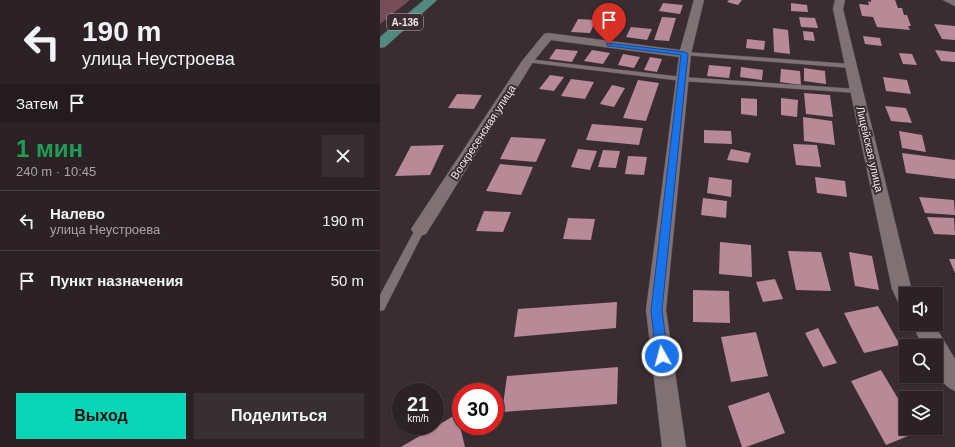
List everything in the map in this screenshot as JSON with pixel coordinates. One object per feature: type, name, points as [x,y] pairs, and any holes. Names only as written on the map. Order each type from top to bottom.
[{"type":"main road","name":"А-136","points":[[380,29],[417,0]]},
{"type":"main road","name":"А-136","points":[[380,44],[431,0]]},
{"type":"street","points":[[674,447],[656,310],[685,54],[699,0]]},
{"type":"street","name":"Лицейская улица","points":[[840,0],[838,9],[901,287]]},
{"type":"street","points":[[948,0],[955,3]]},
{"type":"street","name":"Воскресенская улица","points":[[420,230],[528,61],[548,36],[685,54]]},
{"type":"street","points":[[943,360],[955,380]]},
{"type":"lane","points":[[685,54],[851,66]]},
{"type":"lane","points":[[528,61],[682,79],[857,91]]},
{"type":"lane","points":[[380,306],[420,230]]},
{"type":"shaded area","points":[[380,0],[410,0],[380,24]]},
{"type":"building","points":[[729,0],[742,0],[738,5],[727,2]]},
{"type":"building","points":[[871,0],[895,0],[898,8],[902,8],[904,15],[907,15],[911,26],[908,26],[910,30],[877,27],[873,17],[862,16],[859,4],[869,5],[868,1],[871,2]]},
{"type":"building","points":[[663,3],[683,5],[680,14],[659,11]]},
{"type":"building","points":[[791,3],[807,5],[808,12],[791,11]]},
{"type":"building","points":[[662,17],[676,18],[669,41],[654,40]]},
{"type":"building","points":[[799,17],[815,18],[818,28],[801,27]]},
{"type":"building","points":[[578,19],[596,20],[590,33],[571,32]]},
{"type":"building","points":[[934,24],[955,26],[955,40],[942,39]]},
{"type":"building","points":[[631,27],[652,29],[647,40],[626,37]]},
{"type":"building","points":[[773,28],[788,30],[790,54],[774,52]]},
{"type":"building","points":[[803,31],[813,32],[815,41],[804,40]]},
{"type":"building","points":[[863,36],[880,38],[882,46],[865,44]]},
{"type":"building","points":[[747,39],[765,41],[764,50],[746,48]]},
{"type":"building","points":[[556,49],[578,51],[572,62],[549,59]]},
{"type":"building","points":[[592,50],[610,53],[603,64],[584,61]]},
{"type":"building","points":[[935,50],[955,52],[955,62],[941,61]]},
{"type":"building","points":[[899,53],[912,54],[917,65],[903,64]]},
{"type":"building","points":[[623,54],[640,57],[634,68],[618,65]]},
{"type":"building","points":[[650,57],[662,59],[657,72],[644,70]]},
{"type":"building","points":[[709,65],[731,67],[729,78],[707,76]]},
{"type":"building","points":[[741,67],[763,70],[762,80],[740,77]]},
{"type":"building","points":[[804,68],[825,71],[826,84],[804,81]]},
{"type":"building","points":[[781,69],[800,71],[801,85],[780,82]]},
{"type":"building","points":[[550,75],[564,77],[554,91],[539,89]]},
{"type":"building","points":[[883,77],[907,80],[911,94],[886,91]]},
{"type":"building","points":[[571,79],[594,82],[585,99],[561,96]]},
{"type":"building","points":[[638,80],[659,83],[646,121],[623,118]]},
{"type":"building","points":[[612,85],[625,88],[614,107],[600,104]]},
{"type":"building","points":[[804,93],[830,95],[833,117],[806,114]]},
{"type":"building","points":[[457,94],[482,95],[474,109],[448,108]]},
{"type":"building","points":[[741,98],[757,99],[757,116],[741,114]]},
{"type":"building","points":[[781,98],[798,100],[797,117],[781,115]]},
{"type":"building","points":[[885,106],[906,108],[912,123],[891,121]]},
{"type":"building","points":[[803,117],[832,121],[835,145],[804,141]]},
{"type":"building","points":[[592,124],[643,128],[639,145],[586,140]]},
{"type":"building","points":[[704,130],[731,131],[732,144],[704,143]]},
{"type":"building","points":[[899,131],[922,135],[926,152],[902,148]]},
{"type":"building","points":[[511,137],[546,139],[536,162],[500,159]]},
{"type":"building","points":[[793,144],[817,145],[821,167],[796,165]]},
{"type":"building","points":[[444,145],[430,175],[395,176],[411,146]]},
{"type":"building","points":[[578,149],[597,151],[590,170],[571,167]]},
{"type":"building","points":[[731,149],[751,153],[748,163],[727,160]]},
{"type":"building","points":[[603,150],[620,151],[616,168],[598,167]]},
{"type":"building","points":[[902,153],[955,160],[955,179],[906,173]]},
{"type":"building","points":[[628,156],[647,157],[644,175],[625,174]]},
{"type":"building","points":[[500,164],[533,167],[521,195],[486,191]]},
{"type":"building","points":[[709,177],[732,180],[731,197],[707,193]]},
{"type":"building","points":[[815,177],[845,181],[847,197],[817,193]]},
{"type":"building","points":[[919,197],[954,200],[955,215],[925,213]]},
{"type":"building","points":[[703,198],[727,201],[726,218],[701,215]]},
{"type":"building","points":[[484,211],[511,212],[503,232],[476,231]]},
{"type":"building","points":[[927,217],[954,218],[955,235],[934,234]]},
{"type":"building","points":[[568,218],[595,219],[591,240],[563,239]]},
{"type":"building","points":[[720,242],[751,245],[752,277],[719,274]]},
{"type":"building","points":[[788,251],[821,252],[831,291],[796,290]]},
{"type":"building","points":[[849,252],[872,256],[879,290],[855,286]]},
{"type":"building","points":[[949,259],[955,259],[955,273]]},
{"type":"building","points":[[775,279],[783,299],[763,302],[756,282]]},
{"type":"building","points":[[693,290],[729,291],[730,323],[693,322]]},
{"type":"building","points":[[617,302],[616,328],[514,337],[518,309]]},
{"type":"building","points":[[878,306],[899,345],[864,353],[844,313]]},
{"type":"building","points":[[818,328],[837,363],[823,367],[805,333]]},
{"type":"building","points":[[756,332],[768,376],[731,382],[721,337]]},
{"type":"building","points":[[618,367],[617,404],[504,412],[507,376]]},
{"type":"building","points":[[881,370],[899,400],[899,435],[911,435],[886,445],[851,381]]},
{"type":"building","points":[[769,392],[785,433],[746,447],[742,447],[728,406]]},
{"type":"building","points":[[452,417],[452,435],[462,435],[465,447],[401,447],[421,435],[444,435],[444,422]]},
{"type":"route","points":[[609,44],[685,54],[656,310],[662,356]]}]
